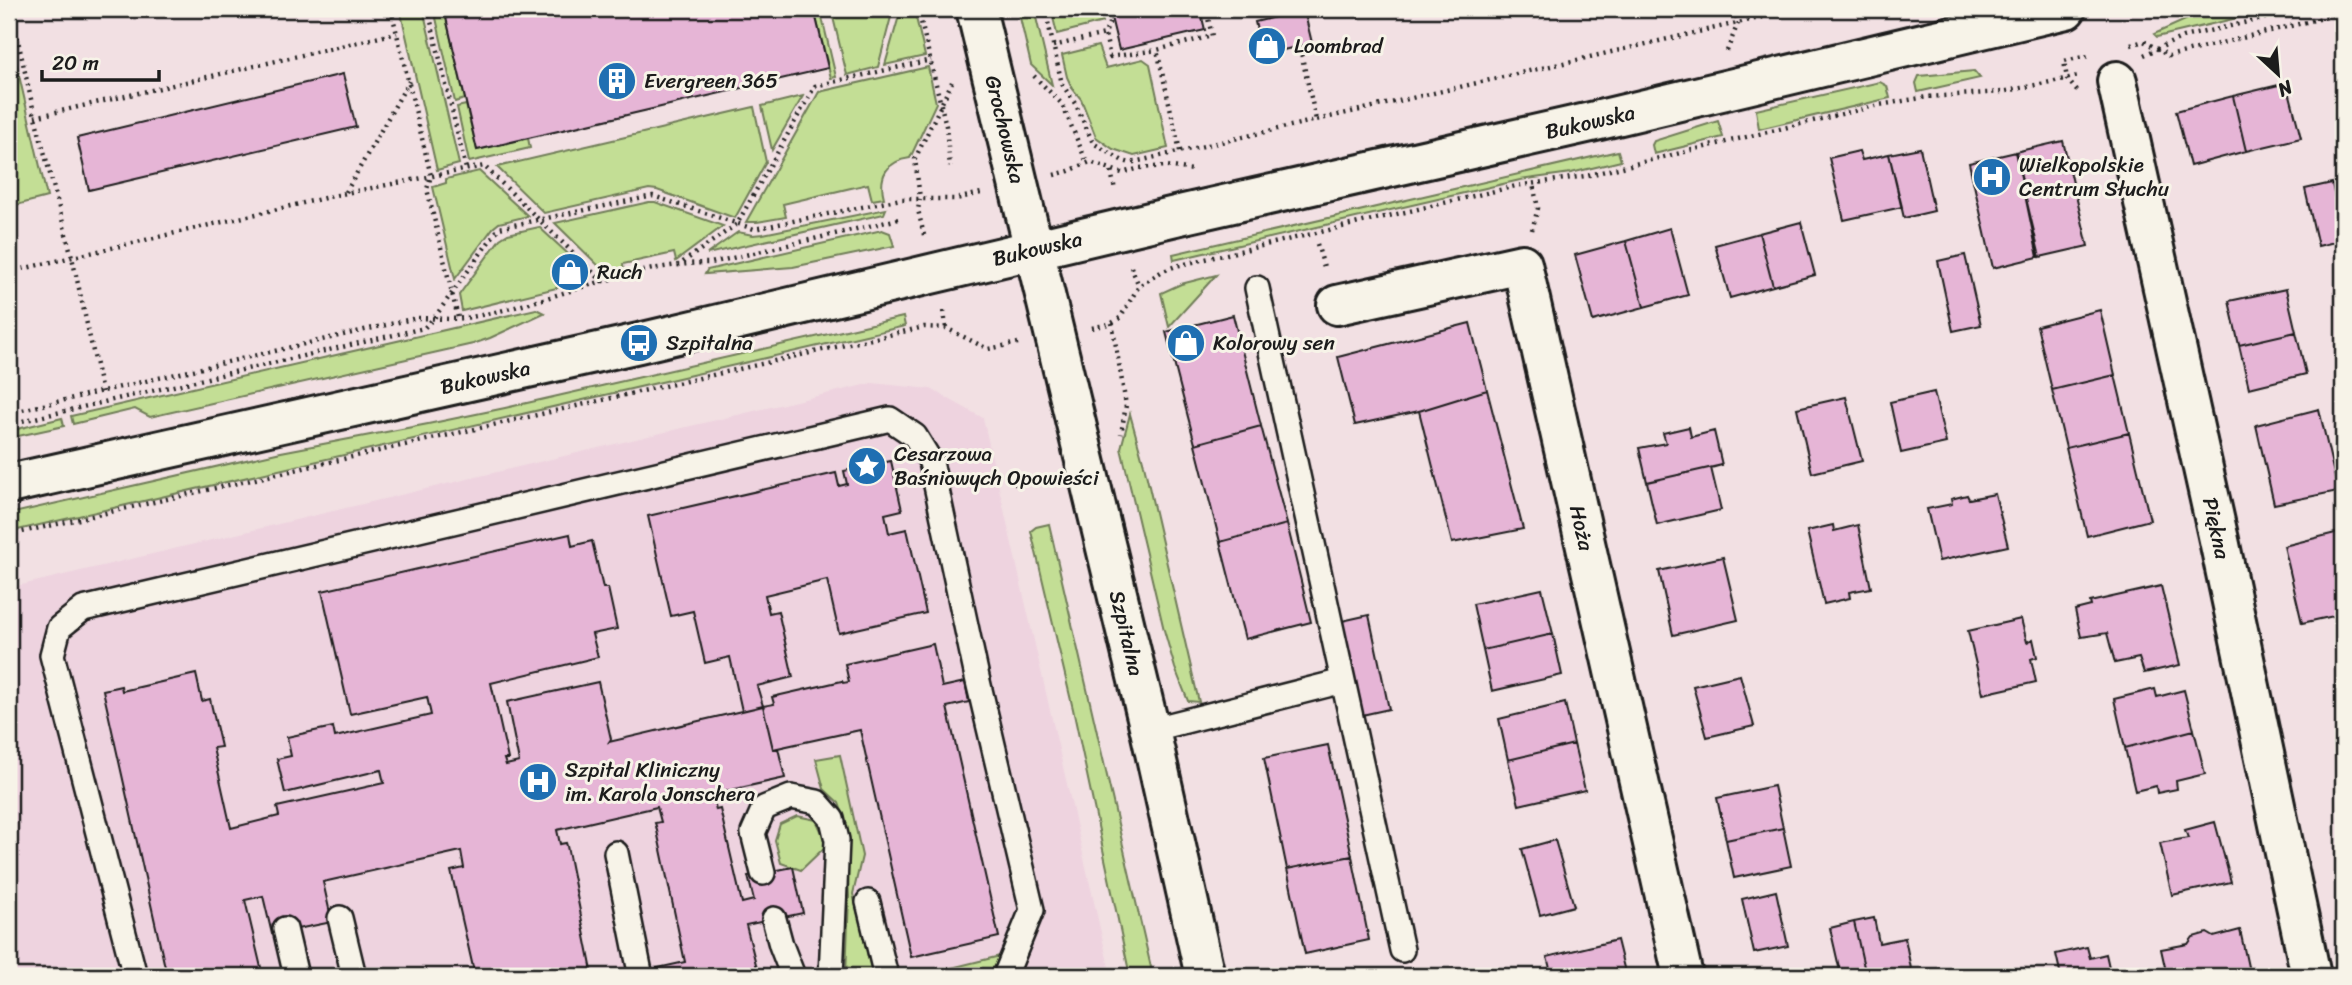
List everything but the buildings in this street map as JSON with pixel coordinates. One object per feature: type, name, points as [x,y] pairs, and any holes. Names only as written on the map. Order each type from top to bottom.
[{"type":"street","name":"Bukowska","points":[[9,484],[639,343],[2066,9]]},
{"type":"street","name":"Grochowska","points":[[978,18],[1034,250]]},
{"type":"street","name":"Piękna","points":[[2120,59],[2311,976]]},
{"type":"street","name":"Szpitalna","points":[[1034,250],[1150,730],[1205,976]]},
{"type":"street","name":"Hoża","points":[[1337,305],[1522,264],[1682,976]]},
{"type":"lane","points":[[1257,288],[1402,950]]},
{"type":"lane","points":[[135,976],[52,655],[59,628],[82,610],[890,419],[915,436],[931,462],[977,677],[1032,910],[1004,976]]},
{"type":"lane","points":[[1150,730],[1343,681]]},
{"type":"lane","points":[[763,873],[753,833],[764,807],[791,797],[817,802],[832,819],[837,840],[831,976]]},
{"type":"lane","points":[[616,853],[640,972]]},
{"type":"lane","points":[[868,902],[886,976]]},
{"type":"lane","points":[[340,918],[354,976]]},
{"type":"lane","points":[[774,919],[793,976]]},
{"type":"lane","points":[[285,929],[296,976]]},
{"type":"path","points":[[10,9],[72,257],[102,392]]},
{"type":"path","points":[[391,9],[431,176],[427,189],[458,318]]},
{"type":"path","points":[[428,9],[466,169]]},
{"type":"path","points":[[918,9],[941,104],[950,167]]},
{"type":"path","points":[[1045,9],[1062,84],[1076,105],[1093,143],[1130,163],[1798,9]]},
{"type":"path","points":[[1105,9],[1109,23],[1105,34],[1110,57],[1157,50],[1212,36],[1206,9]]},
{"type":"path","points":[[1727,52],[1738,23],[1734,9]]},
{"type":"path","points":[[2064,61],[2120,59],[2157,49],[2183,37],[2304,9]]},
{"type":"path","points":[[2120,59],[2144,41],[2169,56],[2343,13]]},
{"type":"path","points":[[920,198],[915,159],[978,18]]},
{"type":"path","points":[[35,117],[397,33]]},
{"type":"path","points":[[1053,46],[1105,34]]},
{"type":"path","points":[[1300,48],[1316,120]]},
{"type":"path","points":[[1157,50],[1180,151]]},
{"type":"path","points":[[682,263],[737,224],[815,86],[931,60]]},
{"type":"path","points":[[1028,70],[1057,96],[1087,163]]},
{"type":"path","points":[[1139,286],[1176,266],[1516,186],[1585,176],[1879,105],[1927,97],[2002,92],[2080,75]]},
{"type":"path","points":[[345,193],[409,80]]},
{"type":"path","points":[[1069,171],[1087,163],[1096,163],[1111,171]]},
{"type":"path","points":[[9,272],[345,193],[484,166],[603,282]]},
{"type":"path","points":[[9,424],[424,328],[453,293],[499,228],[653,196],[754,229],[901,199],[956,199]]},
{"type":"path","points":[[9,413],[416,318],[458,318],[535,302],[682,263],[711,263],[899,219]]},
{"type":"path","points":[[9,535],[924,327],[946,328],[988,349],[995,348]]},
{"type":"path","points":[[1014,484],[1025,482]]},
{"type":"shaded area","name":"Szpital Kliniczny im. Karola Jonschera","points":[[872,383],[931,389],[983,418],[1111,976],[9,976],[9,588]]},
{"type":"green space","points":[[400,9],[423,9],[459,164],[437,170]]},
{"type":"green space","points":[[434,9],[444,9],[465,99],[455,102]]},
{"type":"green space","points":[[814,9],[820,9],[836,77],[831,78]]},
{"type":"green space","points":[[831,9],[893,9],[878,67],[847,75]]},
{"type":"green space","points":[[901,9],[914,9],[925,56],[885,65]]},
{"type":"green space","points":[[1018,9],[1034,9],[1052,85],[1031,65]]},
{"type":"green space","points":[[1051,9],[1100,9],[1103,22],[1057,34]]},
{"type":"green space","points":[[2210,9],[2249,9],[2250,15],[2157,37],[2154,34]]},
{"type":"green space","points":[[9,32],[47,197],[9,207]]},
{"type":"green space","points":[[1098,46],[1106,68],[1143,59],[1150,64],[1168,148],[1134,156],[1113,149],[1096,137],[1081,99],[1067,77],[1062,55]]},
{"type":"green space","points":[[928,67],[936,103],[910,158],[895,162],[886,171],[882,183],[884,198],[872,200],[868,184],[783,204],[786,217],[746,222],[819,92]]},
{"type":"green space","points":[[1974,71],[1980,78],[1918,92],[1916,83],[1919,76]]},
{"type":"green space","points":[[1880,82],[1887,86],[1890,98],[1759,129],[1756,110]]},
{"type":"green space","points":[[803,96],[772,150],[762,106]]},
{"type":"green space","points":[[466,105],[477,150],[528,138],[530,148],[469,162],[457,107]]},
{"type":"green space","points":[[754,107],[766,162],[735,218],[649,189],[544,213],[497,167]]},
{"type":"green space","points":[[1718,121],[1723,137],[1654,154],[1654,141]]},
{"type":"green space","points":[[1618,151],[1621,161],[1571,173],[1520,180],[1174,260],[1173,254]]},
{"type":"green space","points":[[479,171],[528,216],[499,223],[493,228],[455,279],[433,187],[446,183],[446,179]]},
{"type":"green space","points":[[649,202],[723,226],[676,261],[674,253],[623,264],[624,273],[609,276],[555,223]]},
{"type":"green space","points":[[886,209],[884,214],[707,254],[738,232],[763,234]]},
{"type":"green space","points":[[539,227],[580,265],[567,260],[560,278],[573,284],[462,311],[459,295],[500,239],[508,234]]},
{"type":"green space","points":[[882,230],[890,233],[894,246],[793,267],[705,274],[707,270]]},
{"type":"green space","points":[[1216,275],[1169,327],[1161,293],[1181,284]]},
{"type":"green space","points":[[536,309],[544,313],[473,344],[150,417],[135,409],[73,424],[71,416]]},
{"type":"green space","points":[[903,317],[905,326],[9,532],[9,514],[281,452],[505,408]]},
{"type":"green space","points":[[1130,414],[1199,702],[1188,701],[1164,630],[1121,448]]},
{"type":"green space","points":[[62,418],[64,426],[9,438],[9,431]]},
{"type":"green space","points":[[1049,524],[1153,976],[1130,976],[1073,709],[1031,531]]},
{"type":"green space","points":[[840,755],[862,856],[853,894],[873,976],[846,976],[849,896],[845,820],[839,803],[824,789],[816,759]]},
{"type":"green space","points":[[797,816],[816,820],[825,839],[824,848],[801,870],[781,863],[775,840],[780,824]]},
{"type":"green space","points":[[1000,956],[991,976],[940,976],[939,971]]},
{"type":"place","name":"Loombrad","points":[[1267,46]]},
{"type":"place","name":"Evergreen 365","points":[[617,81]]},
{"type":"place","name":"Wielkopolskie Centrum Słuchu","points":[[1992,177]]},
{"type":"place","name":"Ruch","points":[[570,272]]},
{"type":"place","name":"Szpitalna","points":[[639,343]]},
{"type":"place","name":"Kolorowy sen","points":[[1186,343]]},
{"type":"place","name":"Cesarzowa Baśniowych Opowieści","points":[[867,466]]},
{"type":"place","name":"Szpital Kliniczny im. Karola Jonschera","points":[[538,782]]}]
